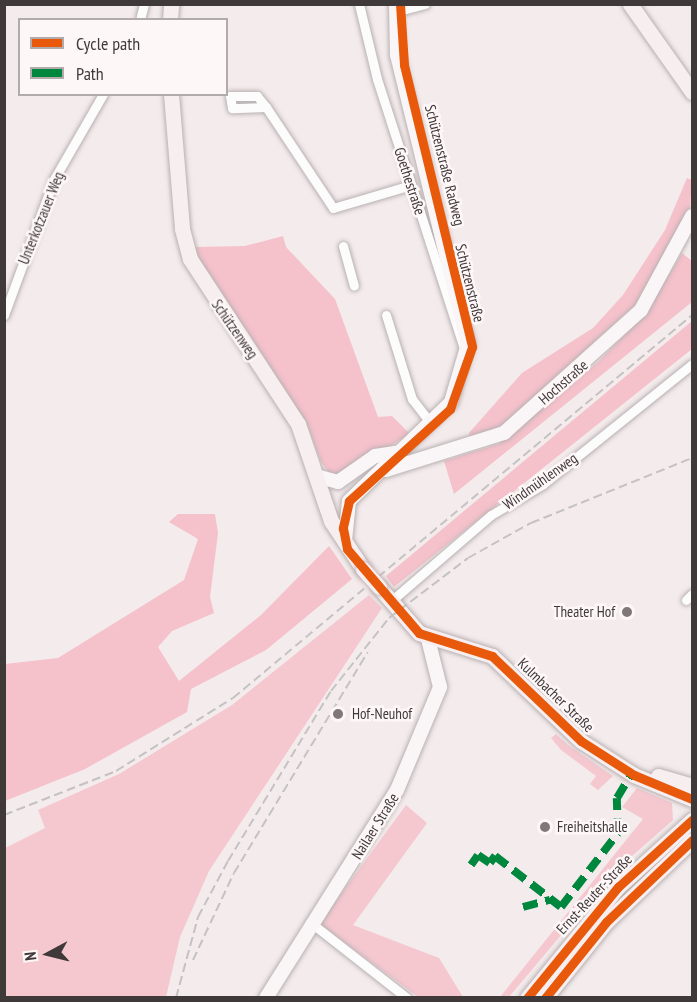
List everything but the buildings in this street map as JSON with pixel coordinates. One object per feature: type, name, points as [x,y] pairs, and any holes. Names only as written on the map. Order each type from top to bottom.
[{"type":"main road","points":[[630,4],[693,92]]},
{"type":"main road","name":"Schützenweg","points":[[171,96],[182,230],[190,259],[294,417],[326,510],[347,549]]},
{"type":"main road","points":[[347,549],[391,601],[429,639]]},
{"type":"main road","name":"Kulmbacher Straße","points":[[429,639],[496,658],[572,735],[615,763],[693,799]]},
{"type":"main road","name":"Kulmbacher Straße","points":[[615,763],[693,786]]},
{"type":"main road","name":"Ernst-Reuter-Straße","points":[[527,998],[618,887],[693,820]]},
{"type":"main road","name":"Ernst-Reuter-Straße","points":[[545,998],[613,915],[693,840]]},
{"type":"street","name":"Goethestraße","points":[[359,4],[411,186],[466,355]]},
{"type":"street","points":[[396,8],[425,4]]},
{"type":"street","name":"Schützenstraße","points":[[347,549],[345,511],[376,474],[451,402],[466,355],[468,336],[397,55],[396,8]]},
{"type":"street","name":"Unterkotzauer Weg","points":[[4,315],[54,179],[102,96]]},
{"type":"street","points":[[266,107],[333,208],[411,186]]},
{"type":"street","name":"Hochstraße","points":[[376,474],[469,448],[504,433],[629,323],[662,280],[693,216]]},
{"type":"street","points":[[343,246],[354,286]]},
{"type":"street","points":[[386,315],[412,399],[431,423]]},
{"type":"street","name":"Windmühlenweg","points":[[391,601],[491,515],[543,484],[693,364]]},
{"type":"street","points":[[316,476],[338,482],[375,456],[400,452]]},
{"type":"street","name":"Nailaer Straße","points":[[266,998],[310,922],[383,815],[437,698],[439,667],[429,639]]},
{"type":"street","points":[[310,922],[407,998]]},
{"type":"shaded area","points":[[687,178],[692,180],[690,209],[645,296],[504,424],[470,441],[469,433],[522,373],[593,328],[623,295],[665,230]]},
{"type":"shaded area","points":[[283,236],[286,247],[335,299],[378,417],[392,416],[410,434],[343,475],[331,476],[321,462],[308,427],[204,273],[195,247],[245,246]]},
{"type":"shaded area","points":[[682,253],[692,261],[692,302],[454,494],[444,461],[498,444],[598,362],[646,313]]},
{"type":"shaded area","points":[[692,321],[692,349],[394,587],[386,576]]},
{"type":"shaded area","points":[[178,514],[215,514],[218,533],[210,597],[214,613],[172,631],[158,647],[179,681],[261,615],[329,546],[352,579],[266,650],[191,689],[187,712],[85,769],[5,801],[5,664],[58,658],[184,580],[198,539],[169,522]]},
{"type":"shaded area","points":[[369,595],[382,608],[209,871],[180,937],[166,997],[5,997],[5,848],[45,828],[38,810],[119,774],[232,705]]},
{"type":"shaded area","points":[[556,734],[613,776],[598,790],[590,784],[596,776],[561,750],[551,738]]},
{"type":"shaded area","points":[[637,788],[672,803],[673,820],[615,871],[509,997],[500,997],[643,819],[622,807]]},
{"type":"shaded area","points":[[406,805],[427,823],[353,925],[439,958],[463,997],[418,997],[319,924]]},
{"type":"railway","points":[[4,815],[116,771],[233,698],[692,315]]},
{"type":"railway","points":[[176,998],[198,917],[228,861],[331,691],[389,618],[468,558],[531,523],[692,458]]},
{"type":"railway","points":[[193,960],[234,873],[368,652]]},
{"type":"marked path","points":[[471,865],[478,855],[490,863],[495,856],[561,907],[618,833],[617,798],[632,773]]},
{"type":"marked path","points":[[523,907],[550,900]]},
{"type":"cycle path","name":"Schützenstraße Radweg","points":[[400,4],[404,65],[472,347],[450,409],[349,501],[343,528],[347,549],[419,633],[492,656],[581,741],[634,775],[692,799]]},
{"type":"cycle path","points":[[527,998],[618,887],[692,820]]},
{"type":"cycle path","points":[[545,998],[606,922],[692,840]]},
{"type":"place","name":"Theater Hof","points":[[627,612]]},
{"type":"place","name":"Hof-Neuhof","points":[[338,714]]},
{"type":"place","name":"Freiheitshalle","points":[[545,827]]}]
